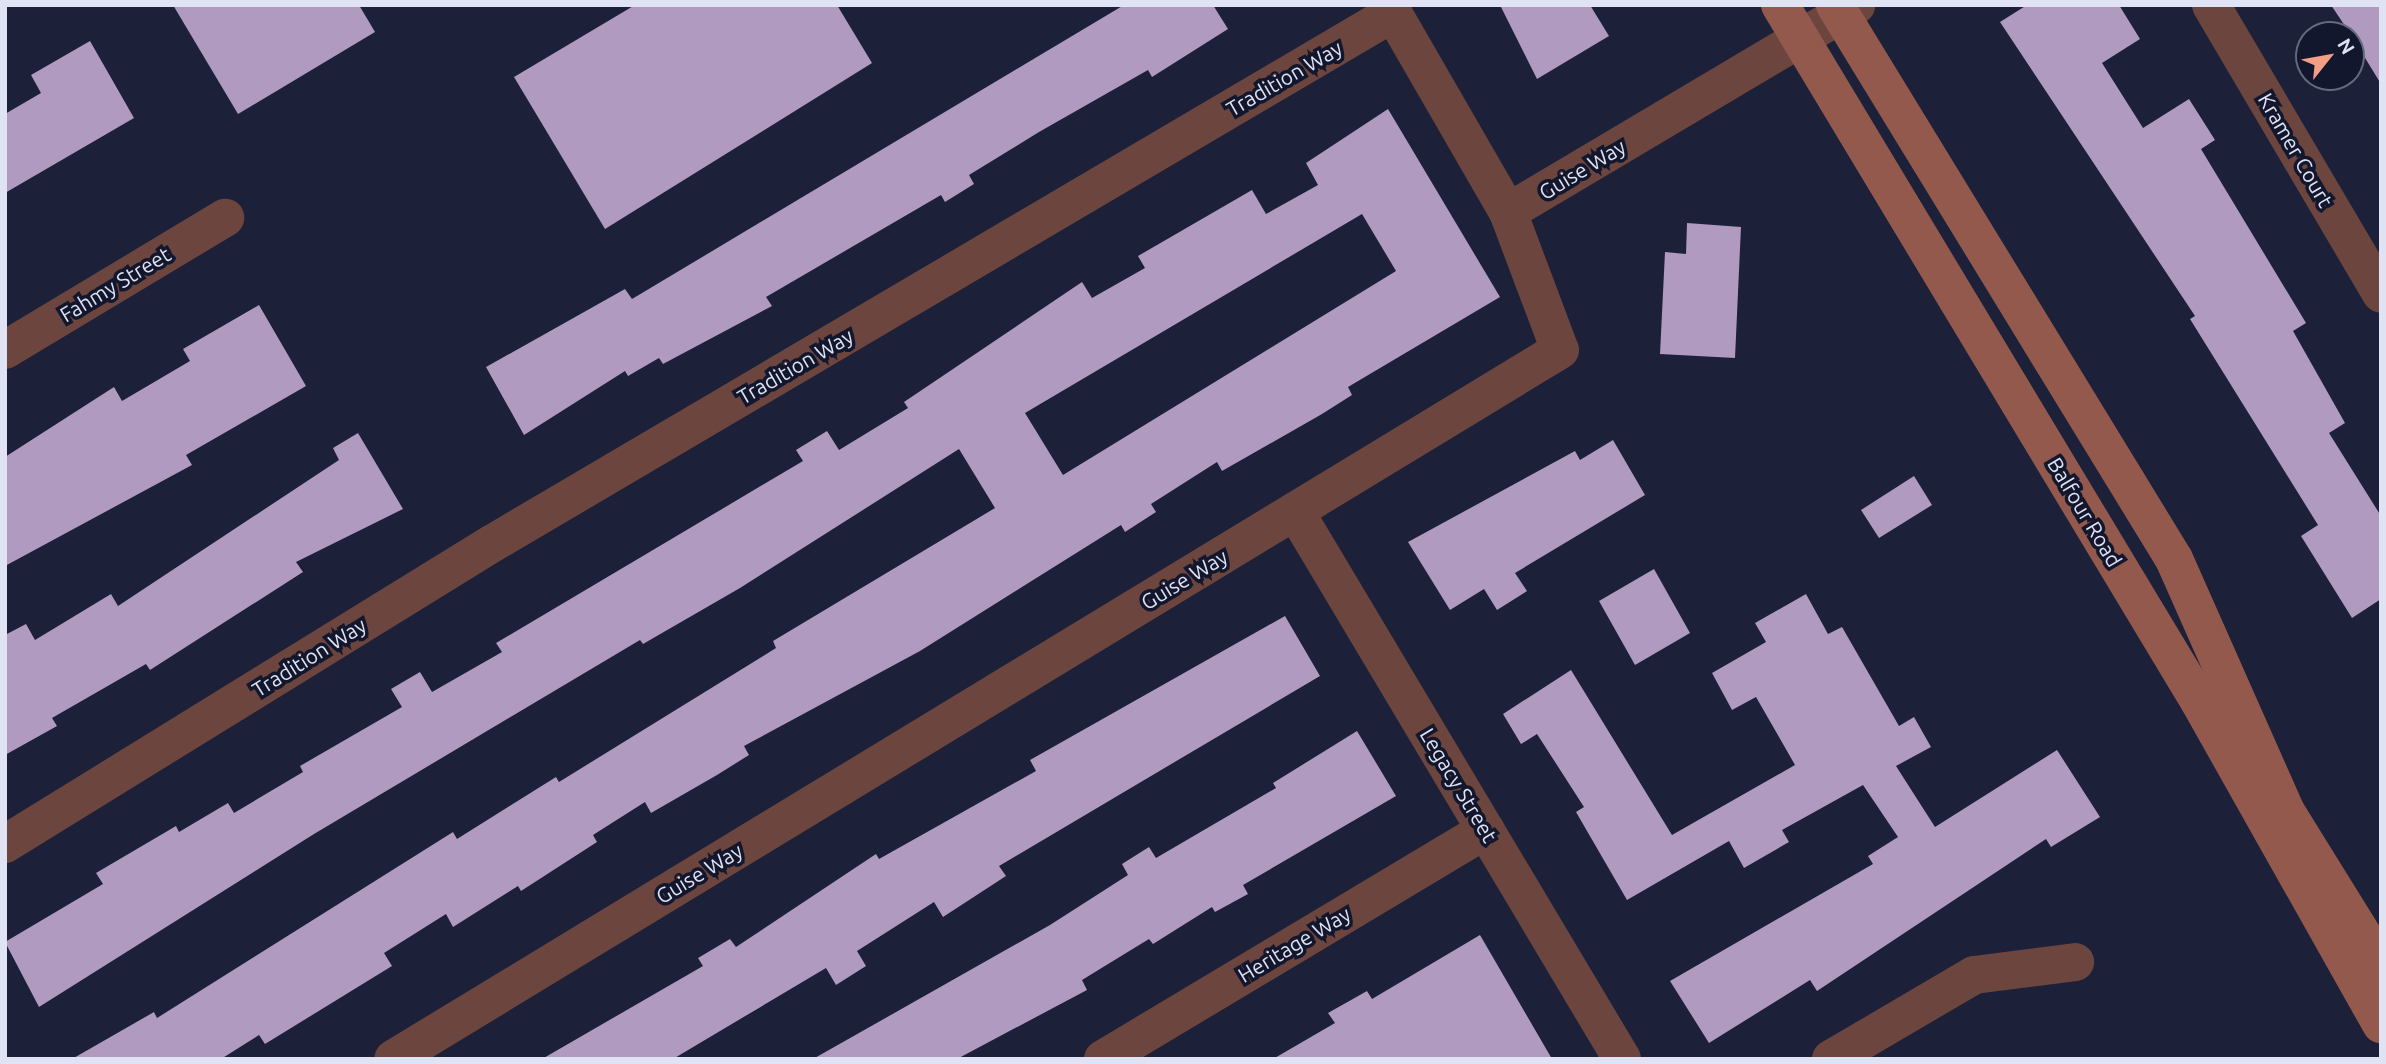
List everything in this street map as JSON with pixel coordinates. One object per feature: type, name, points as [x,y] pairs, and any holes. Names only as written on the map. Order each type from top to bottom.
[{"type":"street","name":"Balfour Road","points":[[1780,5],[2199,701],[2381,1024]]},
{"type":"street","name":"Kramer Court","points":[[2211,5],[2381,294]]},
{"type":"street","name":"Guise Way","points":[[393,1059],[1560,350],[1508,212],[1800,40],[1844,8]]},
{"type":"street","points":[[1844,8],[2174,559],[2285,810],[2381,965]]},
{"type":"street","name":"Tradition Way","points":[[5,844],[505,536],[1394,13],[1508,212]]},
{"type":"street","name":"Fahmy Street","points":[[5,350],[225,218]]},
{"type":"street","name":"Legacy Street","points":[[1295,511],[1622,1059]]},
{"type":"street","name":"Heritage Way","points":[[1103,1059],[1486,830]]},
{"type":"street","points":[[1831,1059],[1975,975],[2075,962]]},
{"type":"building","points":[[173,5],[359,5],[375,32],[238,114]]},
{"type":"building","points":[[635,5],[837,5],[872,63],[605,229],[514,77]]},
{"type":"building","points":[[1124,5],[1213,5],[1228,29],[1152,77],[1148,70],[1039,132],[969,175],[974,184],[945,202],[941,195],[766,297],[772,306],[663,364],[659,358],[628,376],[625,371],[524,435],[486,367],[625,289],[632,299]]},
{"type":"building","points":[[1500,5],[1590,5],[1609,36],[1537,79]]},
{"type":"building","points":[[2027,5],[2119,5],[2140,39],[2102,63],[2143,128],[2189,99],[2215,140],[2201,149],[2306,323],[2293,331],[2345,423],[2329,433],[2381,516],[2381,599],[2352,618],[2301,536],[2318,525],[2190,319],[2195,316],[2000,22]]},
{"type":"building","points":[[2331,5],[2381,5],[2381,84],[2365,58],[2365,21],[2342,21]]},
{"type":"building","points":[[90,41],[134,118],[5,193],[5,114],[41,93],[31,75]]},
{"type":"building","points":[[1388,109],[1500,297],[1348,387],[1352,395],[1322,414],[1222,471],[1217,462],[1151,504],[1156,512],[1125,532],[1121,525],[920,651],[744,746],[749,755],[717,775],[651,813],[645,802],[593,835],[597,842],[521,891],[518,886],[453,927],[446,914],[384,953],[392,966],[265,1044],[259,1035],[221,1059],[72,1059],[154,1012],[157,1018],[453,832],[457,839],[556,777],[559,782],[776,648],[773,641],[995,508],[959,449],[740,588],[643,644],[640,640],[314,834],[39,1007],[5,942],[103,884],[96,873],[176,826],[179,832],[228,803],[234,813],[303,772],[300,766],[402,707],[391,689],[420,672],[432,692],[502,652],[496,643],[803,461],[796,450],[827,431],[839,450],[908,408],[904,402],[1082,282],[1092,298],[1145,268],[1138,256],[1252,190],[1266,214],[1318,185],[1306,163]],"holes":[[[1362,214],[1396,271],[1063,475],[1025,413]]]},
{"type":"building","points":[[1687,223],[1741,227],[1735,358],[1660,354],[1665,252],[1686,254]]},
{"type":"building","points":[[259,305],[306,386],[186,455],[192,465],[5,566],[5,457],[114,387],[122,401],[190,361],[183,349]]},
{"type":"building","points":[[358,433],[403,509],[296,562],[303,572],[150,670],[146,664],[52,718],[57,726],[5,755],[5,635],[26,624],[35,640],[111,594],[118,606],[339,460],[333,448]]},
{"type":"building","points":[[1613,440],[1645,495],[1515,573],[1527,591],[1497,610],[1484,589],[1450,610],[1408,542],[1575,451],[1580,460]]},
{"type":"building","points":[[1914,476],[1932,505],[1879,538],[1861,510]]},
{"type":"building","points":[[1654,569],[1690,633],[1635,665],[1599,601]]},
{"type":"building","points":[[1806,594],[1828,634],[1842,627],[1899,726],[1914,717],[1931,747],[1896,766],[1935,827],[2057,750],[2100,817],[2051,847],[2046,839],[1817,991],[1810,980],[1709,1043],[1670,981],[1873,864],[1868,856],[1898,837],[1863,785],[1782,830],[1789,842],[1744,868],[1729,841],[1627,900],[1576,812],[1584,807],[1537,734],[1521,744],[1503,714],[1571,670],[1672,835],[1795,765],[1756,697],[1732,710],[1712,673],[1766,642],[1755,623]]},
{"type":"building","points":[[1285,616],[1320,676],[999,866],[1006,876],[943,917],[934,902],[857,951],[866,966],[836,985],[826,968],[673,1059],[542,1059],[703,966],[698,958],[730,939],[736,947],[876,854],[879,859],[1036,771],[1030,760]]},
{"type":"building","points":[[1357,731],[1396,796],[1243,885],[1248,894],[1215,912],[1212,907],[1153,944],[1149,939],[1082,980],[1087,990],[957,1059],[813,1059],[1050,925],[1128,875],[1122,864],[1149,847],[1156,858],[1276,788],[1273,783]]},
{"type":"building","points":[[1480,935],[1552,1059],[1273,1059],[1335,1023],[1328,1013],[1367,991],[1372,999]]}]
